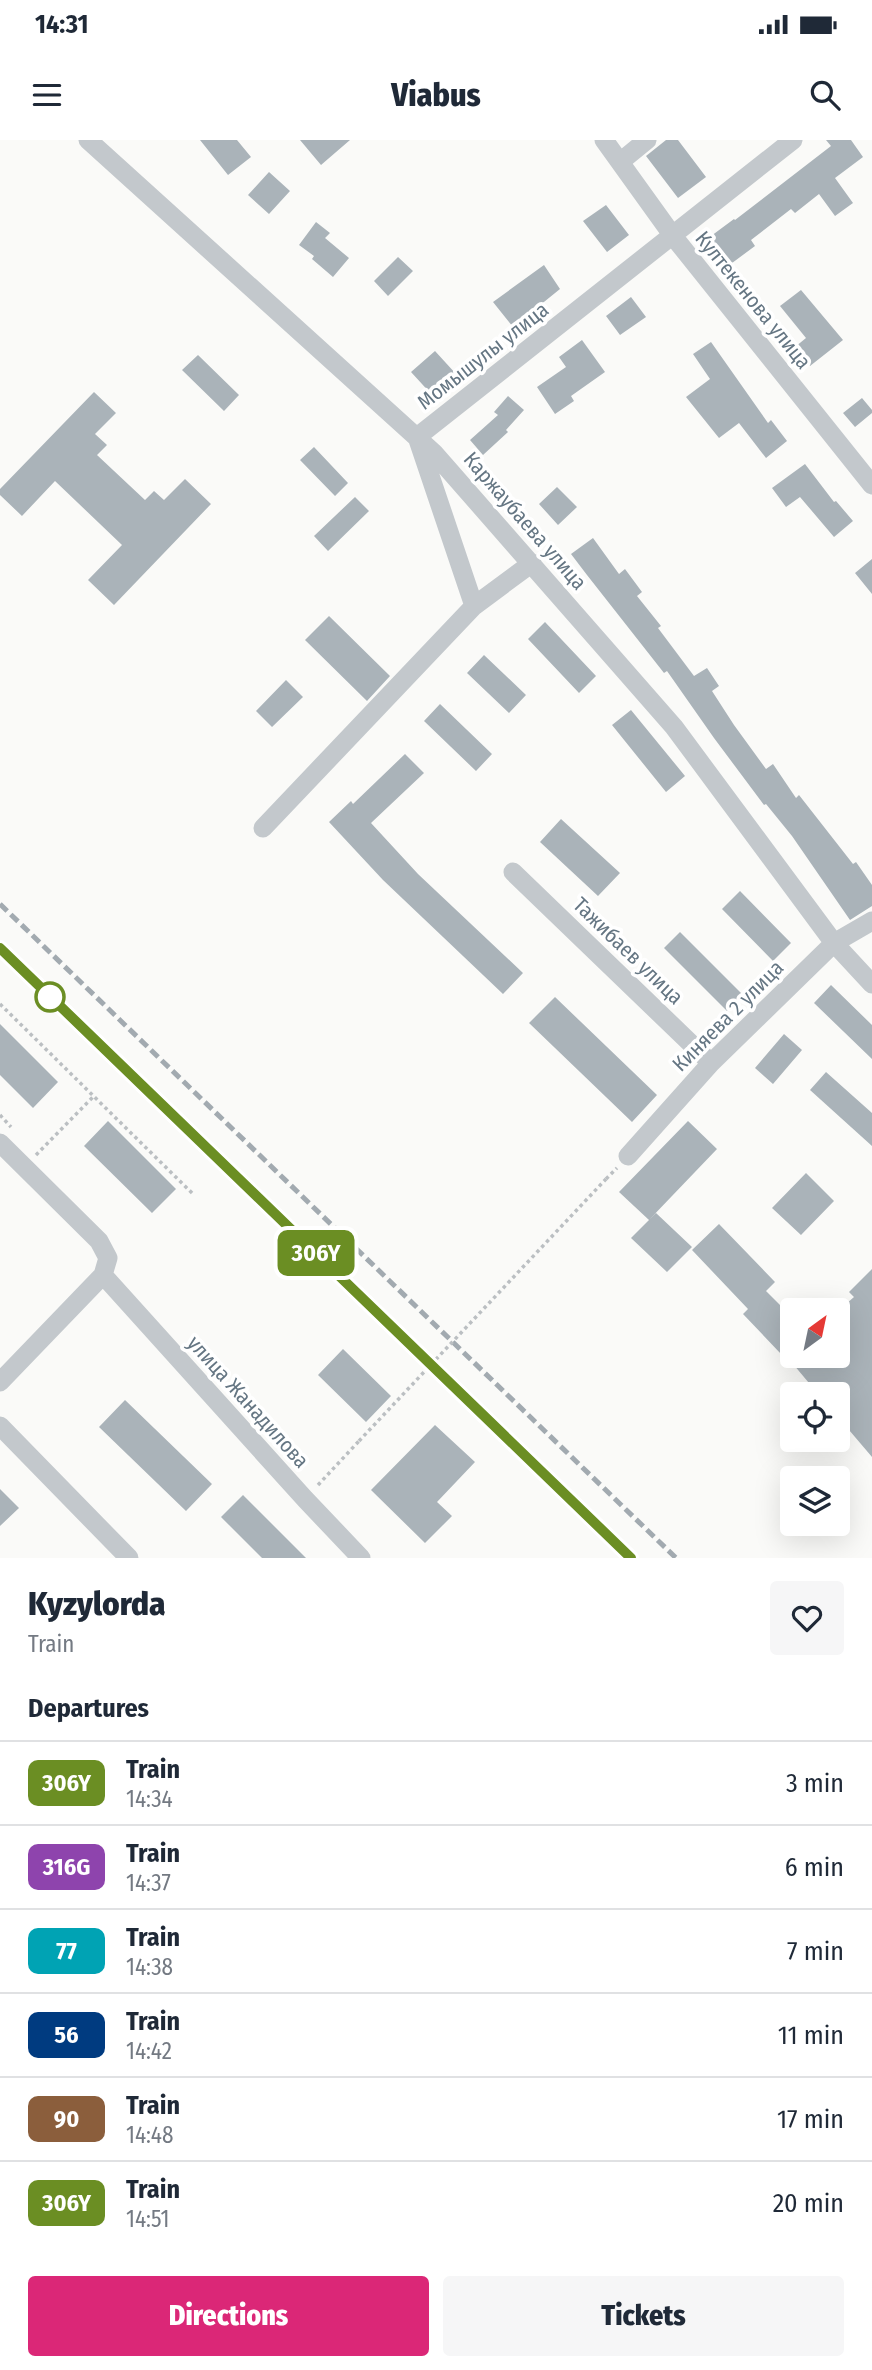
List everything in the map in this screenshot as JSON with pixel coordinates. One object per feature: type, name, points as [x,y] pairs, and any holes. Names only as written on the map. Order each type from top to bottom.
[{"type":"street","name":"Каржаубаева улица","points":[[88,140],[435,453],[674,727],[834,943],[872,985]]},
{"type":"street","name":"Култекенова улица","points":[[604,140],[673,236],[872,485]]},
{"type":"street","points":[[620,162],[647,140]]},
{"type":"street","name":"Момышулы улица","points":[[474,606],[417,437],[793,140]]},
{"type":"street","points":[[263,828],[474,606],[532,563]]},
{"type":"street","name":"Тажибаев улица","points":[[513,872],[711,1063]]},
{"type":"street","name":"Киняева 2 улица","points":[[628,1156],[711,1063],[834,943],[872,922]]},
{"type":"street","points":[[0,1143],[99,1241],[108,1258],[103,1275],[0,1382]]},
{"type":"street","name":"улица Жанадилова","points":[[103,1275],[360,1558]]},
{"type":"street","points":[[0,1426],[129,1558]]},
{"type":"path","points":[[0,1004],[194,1195]]},
{"type":"path","points":[[38,1152],[94,1096]]},
{"type":"path","points":[[305,1499],[606,1180]]},
{"type":"building","points":[[200,140],[237,140],[251,157],[228,175]]},
{"type":"building","points":[[300,140],[350,140],[321,165]]},
{"type":"building","points":[[666,140],[678,140],[706,177],[678,198],[646,156]]},
{"type":"building","points":[[826,140],[851,140],[863,157],[835,178],[853,203],[835,216],[819,194],[795,213],[791,209],[751,240],[755,246],[728,266],[707,239],[831,146]]},
{"type":"building","points":[[269,172],[290,191],[269,214],[248,195]]},
{"type":"building","points":[[606,205],[629,235],[607,252],[583,221]]},
{"type":"building","points":[[316,222],[330,233],[325,238],[349,258],[333,277],[312,259],[314,256],[299,245]]},
{"type":"building","points":[[398,257],[413,271],[388,296],[374,281]]},
{"type":"building","points":[[544,265],[560,289],[513,327],[493,302]]},
{"type":"building","points":[[801,290],[843,340],[810,366],[795,347],[806,338],[780,306]]},
{"type":"building","points":[[631,297],[646,317],[620,335],[606,316]]},
{"type":"building","points":[[582,340],[605,372],[571,396],[574,401],[555,414],[537,387],[566,367],[559,357]]},
{"type":"building","points":[[711,342],[768,423],[771,420],[787,441],[766,458],[739,423],[719,438],[686,397],[710,379],[693,354]]},
{"type":"building","points":[[435,351],[456,374],[433,396],[411,372]]},
{"type":"building","points":[[198,355],[239,395],[224,411],[182,370]]},
{"type":"building","points":[[94,392],[116,413],[95,434],[107,445],[97,455],[145,500],[154,491],[164,500],[185,479],[211,504],[114,605],[88,580],[122,545],[55,481],[22,516],[0,495],[0,489]]},
{"type":"building","points":[[508,396],[524,410],[506,430],[508,432],[483,455],[470,440],[498,415],[494,412]]},
{"type":"building","points":[[862,398],[872,413],[855,427],[843,413]]},
{"type":"building","points":[[314,447],[348,483],[335,496],[300,460]]},
{"type":"building","points":[[805,464],[834,502],[836,501],[853,521],[834,537],[800,497],[786,507],[772,488]]},
{"type":"building","points":[[557,487],[577,507],[558,525],[539,504]]},
{"type":"building","points":[[355,497],[369,511],[328,551],[314,536]]},
{"type":"building","points":[[593,538],[619,574],[625,569],[642,592],[637,596],[661,626],[658,628],[694,676],[707,668],[719,686],[712,691],[766,769],[773,764],[796,798],[799,795],[853,864],[856,862],[872,885],[872,906],[850,920],[792,836],[766,804],[764,805],[667,671],[664,673],[571,554]]},
{"type":"building","points":[[872,559],[872,594],[855,573]]},
{"type":"building","points":[[329,616],[390,676],[367,701],[305,640]]},
{"type":"building","points":[[545,622],[596,676],[579,693],[528,639]]},
{"type":"building","points":[[484,655],[526,695],[509,713],[467,673]]},
{"type":"building","points":[[286,680],[303,697],[272,727],[256,711]]},
{"type":"building","points":[[440,704],[492,754],[476,771],[424,721]]},
{"type":"building","points":[[631,710],[685,776],[666,792],[612,725]]},
{"type":"building","points":[[405,754],[424,773],[371,823],[418,874],[523,973],[503,994],[383,880],[329,822],[351,801],[353,804]]},
{"type":"building","points":[[561,819],[620,873],[598,896],[540,842]]},
{"type":"building","points":[[740,891],[791,943],[773,961],[722,909]]},
{"type":"building","points":[[680,932],[743,995],[727,1011],[664,948]]},
{"type":"building","points":[[831,985],[872,1025],[872,1059],[814,1003]]},
{"type":"building","points":[[555,997],[657,1095],[632,1122],[529,1023]]},
{"type":"building","points":[[0,1024],[58,1082],[33,1108],[0,1075]]},
{"type":"building","points":[[784,1034],[802,1050],[773,1084],[755,1068]]},
{"type":"building","points":[[826,1072],[872,1113],[872,1146],[810,1090]]},
{"type":"building","points":[[108,1121],[176,1189],[152,1213],[84,1146]]},
{"type":"building","points":[[688,1121],[717,1149],[649,1220],[619,1192]]},
{"type":"building","points":[[806,1173],[834,1201],[801,1235],[772,1208]]},
{"type":"building","points":[[656,1213],[692,1247],[667,1272],[631,1238]]},
{"type":"building","points":[[719,1224],[775,1282],[766,1291],[780,1305],[780,1353],[743,1314],[748,1309],[692,1250]]},
{"type":"building","points":[[872,1269],[872,1457],[850,1431],[850,1382],[808,1382],[796,1368],[850,1368],[850,1300],[854,1297],[849,1292]]},
{"type":"building","points":[[343,1349],[391,1396],[366,1422],[318,1375]]},
{"type":"building","points":[[125,1400],[212,1484],[186,1511],[99,1427]]},
{"type":"building","points":[[435,1425],[475,1462],[437,1502],[452,1516],[425,1543],[371,1490]]},
{"type":"building","points":[[0,1489],[19,1508],[0,1526]]},
{"type":"building","points":[[243,1495],[306,1558],[262,1558],[221,1517]]},
{"type":"railway","points":[[0,904],[676,1558]]},
{"type":"railway","points":[[0,948],[631,1558]]},
{"type":"train","name":"306Y","points":[[0,948],[631,1558]]}]
